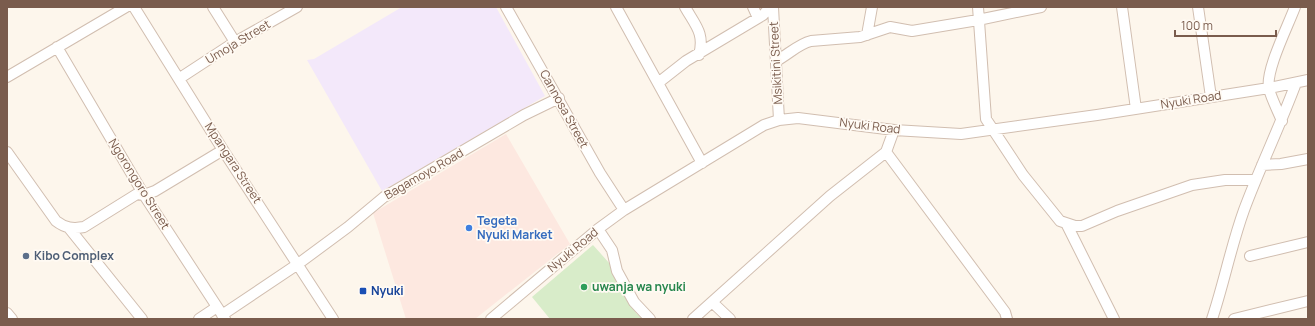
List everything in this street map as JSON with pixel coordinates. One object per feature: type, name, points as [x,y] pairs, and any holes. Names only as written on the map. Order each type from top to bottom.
[{"type":"street","points":[[7,77],[126,7]]},
{"type":"street","name":"Mpangara Street","points":[[134,7],[180,78],[223,150],[333,319]]},
{"type":"street","points":[[213,7],[235,42]]},
{"type":"street","name":"Umoja Street","points":[[180,78],[235,42],[298,7]]},
{"type":"street","name":"Cannosa Street","points":[[506,7],[559,98],[600,173],[624,210]]},
{"type":"street","points":[[616,7],[702,163]]},
{"type":"street","points":[[685,7],[701,35],[702,45],[699,55]]},
{"type":"street","points":[[753,7],[758,18]]},
{"type":"street","points":[[658,83],[686,61],[699,55],[758,18],[772,7]]},
{"type":"street","name":"Msikitini Street","points":[[772,7],[779,120]]},
{"type":"street","points":[[867,35],[872,7]]},
{"type":"street","points":[[978,7],[986,119],[1023,175],[1055,216],[1067,225],[1114,319]]},
{"type":"street","points":[[776,61],[805,42],[867,35],[890,27],[912,31],[978,20],[1041,7]]},
{"type":"street","points":[[1122,7],[1136,109]]},
{"type":"street","points":[[1198,7],[1211,97]]},
{"type":"street","points":[[1282,121],[1269,88],[1269,78],[1274,60],[1295,7]]},
{"type":"street","name":"Ngorongoro Street","points":[[57,47],[144,195],[221,313]]},
{"type":"street","name":"Nyuki Road","points":[[491,319],[598,229],[624,210],[764,126],[779,120],[811,118],[894,130],[961,134],[1136,109],[1269,88],[1308,80]]},
{"type":"street","points":[[1212,319],[1223,287],[1243,212],[1282,121],[1296,82]]},
{"type":"street","name":"Bagamoyo Road","points":[[199,319],[221,313],[298,264],[348,227],[384,197],[524,115],[559,98]]},
{"type":"street","points":[[693,319],[830,196],[886,152],[894,130]]},
{"type":"street","points":[[69,228],[84,227],[137,194],[144,195],[155,191],[223,150]]},
{"type":"street","points":[[7,152],[56,221],[69,228],[142,319]]},
{"type":"street","points":[[886,152],[1005,312],[1007,319]]},
{"type":"street","points":[[1262,165],[1281,164],[1308,158]]},
{"type":"street","points":[[1067,225],[1082,226],[1117,211],[1192,185],[1225,180],[1256,180]]},
{"type":"street","points":[[598,229],[612,250],[617,271],[634,302],[650,319]]},
{"type":"street","points":[[1250,256],[1308,242]]},
{"type":"street","points":[[1234,319],[1308,301]]},
{"type":"street","points":[[712,302],[730,319]]},
{"type":"street","points":[[7,313],[12,319]]},
{"type":"shaded area","points":[[402,7],[496,7],[545,96],[382,191],[307,60],[314,59]]},
{"type":"shaded area","name":"Tegeta Nyuki Market","points":[[506,134],[570,244],[475,319],[406,319],[373,213]]},
{"type":"green space","name":"uwanja wa nyuki","points":[[593,245],[610,264],[636,313],[643,319],[550,319],[532,297]]},
{"type":"place","name":"Tegeta Nyuki Market","points":[[469,228]]},
{"type":"place","name":"Kibo Complex","points":[[26,256]]},
{"type":"place","name":"uwanja wa nyuki","points":[[584,287]]},
{"type":"place","name":"Nyuki","points":[[363,291]]}]
